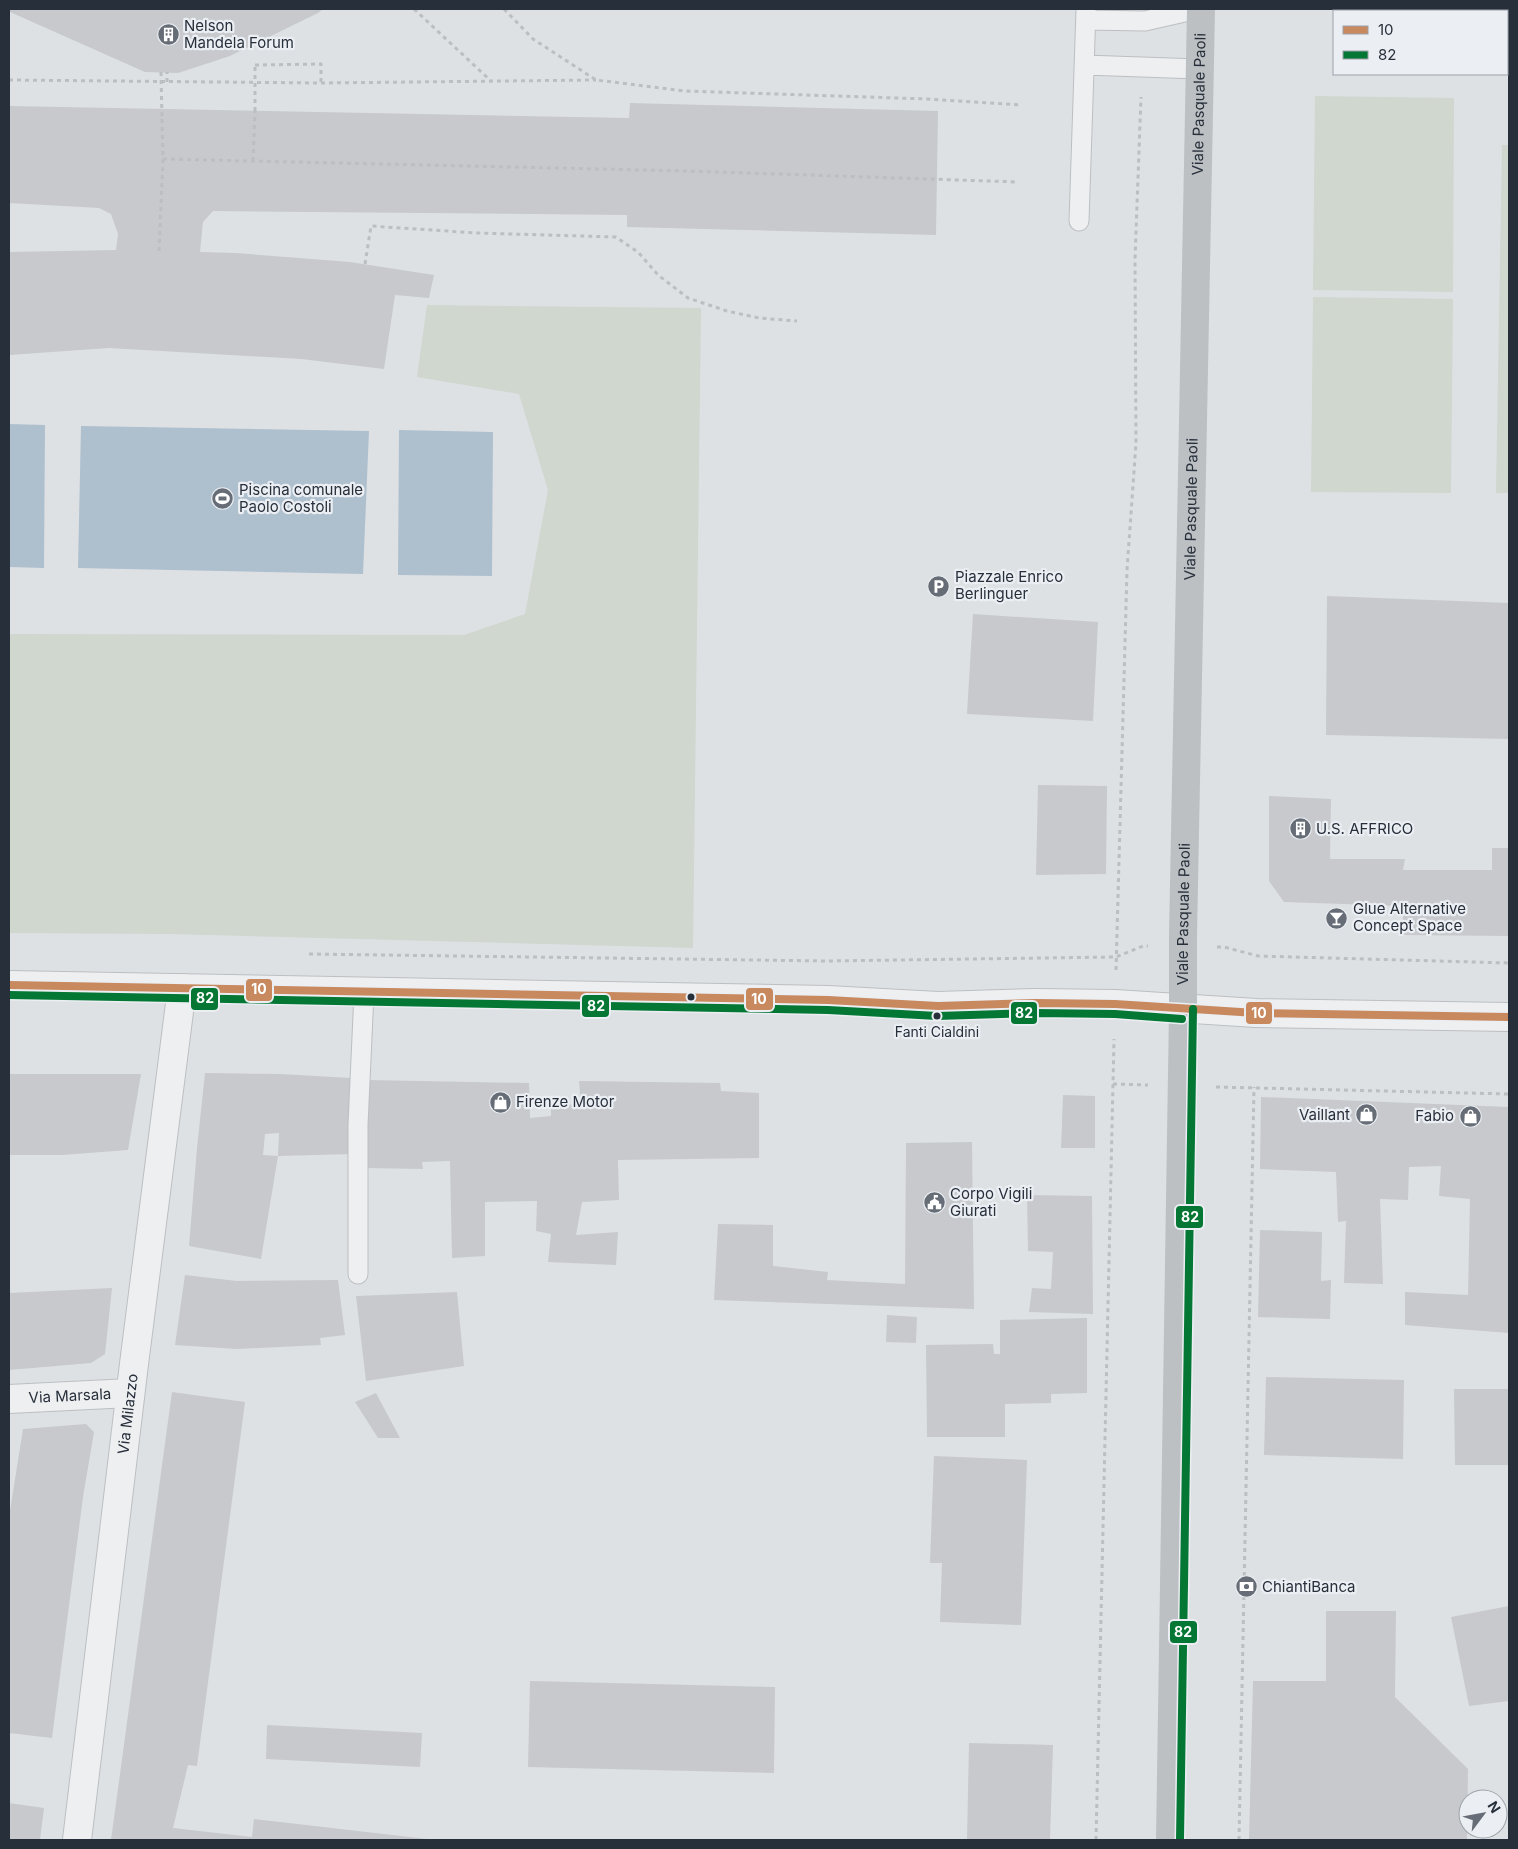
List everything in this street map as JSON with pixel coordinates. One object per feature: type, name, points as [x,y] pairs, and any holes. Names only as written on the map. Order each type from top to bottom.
[{"type":"street","name":"Viale Pasquale Paoli","points":[[1170,1840],[1183,1009],[1182,936],[1200,9]]},
{"type":"street","points":[[9,985],[828,1000],[938,1006],[1115,1004],[1266,1013],[1509,1017]]},
{"type":"street","name":"Via Milazzo","points":[[77,1840],[130,1393],[182,988]]},
{"type":"street","name":"Via Marsala","points":[[9,1399],[130,1393]]},
{"type":"lane","points":[[1079,221],[1086,14],[1145,21],[1200,9]]},
{"type":"lane","points":[[1454,9],[1482,10]]},
{"type":"lane","points":[[1084,65],[1200,69]]},
{"type":"lane","points":[[358,1274],[358,1124],[364,993]]},
{"type":"path","points":[[414,9],[491,81]]},
{"type":"path","points":[[504,9],[533,39],[596,80]]},
{"type":"path","points":[[253,161],[256,65],[321,64],[321,83]]},
{"type":"path","points":[[1116,957],[1127,570],[1136,443],[1135,259],[1142,66]]},
{"type":"path","points":[[159,251],[163,159],[161,72]]},
{"type":"path","points":[[167,72],[167,82]]},
{"type":"path","points":[[9,80],[321,83],[596,80],[685,91],[928,99],[1021,105]]},
{"type":"path","points":[[163,159],[697,171],[1018,182]]},
{"type":"path","points":[[365,264],[371,226],[477,234],[616,237],[638,252],[658,276],[688,298],[727,311],[759,318],[797,321]]},
{"type":"path","points":[[308,954],[827,961],[1116,957],[1143,946]]},
{"type":"path","points":[[1224,947],[1258,956],[1509,963]]},
{"type":"path","points":[[1096,1840],[1113,1084]]},
{"type":"path","points":[[1239,1840],[1254,1087],[1509,1094]]},
{"type":"shaded area","points":[[1315,96],[1454,98],[1453,292],[1313,290]]},
{"type":"shaded area","points":[[1502,145],[1509,145],[1509,493],[1496,493]]},
{"type":"shaded area","points":[[1313,297],[1453,299],[1451,493],[1311,492]]},
{"type":"shaded area","points":[[427,305],[701,308],[693,948],[168,934],[9,933],[9,634],[464,635],[525,614],[548,490],[519,394],[417,377]]},
{"type":"water","points":[[9,424],[45,425],[44,568],[9,567]]},
{"type":"water","name":"Piscina comunale Paolo Costoli","points":[[81,426],[369,431],[363,574],[78,568]]},
{"type":"water","name":"Piscina comunale Paolo Costoli","points":[[399,430],[493,432],[492,576],[398,575]]},
{"type":"building","name":"Nelson Mandela Forum","points":[[9,9],[323,9],[230,56],[178,73],[145,72],[10,12]]},
{"type":"building","points":[[630,103],[938,111],[936,235],[627,227],[627,215],[213,211],[203,222],[200,252],[350,262],[434,275],[429,298],[395,295],[384,369],[301,359],[109,348],[9,355],[9,252],[116,250],[118,234],[111,214],[99,208],[9,203],[9,106],[629,118]]},
{"type":"building","points":[[1327,596],[1509,603],[1509,739],[1326,735]]},
{"type":"building","points":[[973,614],[1098,622],[1093,721],[967,714]]},
{"type":"building","points":[[1038,785],[1107,786],[1106,874],[1036,875]]},
{"type":"building","points":[[1269,796],[1331,799],[1330,859],[1405,859],[1403,870],[1492,870],[1492,848],[1509,848],[1509,936],[1403,935],[1403,906],[1284,902],[1269,881]]},
{"type":"building","points":[[205,1073],[280,1074],[351,1078],[353,1154],[278,1156],[261,1259],[189,1246]],"holes":[[[279,1133],[278,1156],[263,1155],[265,1134]]]},
{"type":"building","points":[[9,1074],[141,1074],[128,1150],[62,1155],[9,1155]]},
{"type":"building","points":[[367,1080],[529,1083],[530,1118],[551,1116],[551,1104],[581,1105],[579,1081],[720,1083],[721,1091],[759,1093],[759,1158],[618,1160],[619,1200],[582,1202],[576,1235],[618,1232],[616,1265],[548,1262],[551,1234],[536,1231],[537,1201],[485,1202],[485,1256],[452,1258],[450,1161],[422,1162],[423,1169],[366,1168]]},
{"type":"building","points":[[1063,1095],[1095,1096],[1095,1148],[1061,1148]]},
{"type":"building","points":[[1261,1097],[1509,1107],[1509,1333],[1405,1325],[1405,1292],[1468,1295],[1470,1199],[1439,1196],[1441,1166],[1409,1167],[1408,1200],[1380,1199],[1383,1284],[1344,1283],[1346,1221],[1338,1222],[1336,1172],[1260,1169]]},
{"type":"building","points":[[972,1142],[974,1309],[714,1300],[718,1224],[773,1225],[773,1266],[828,1272],[827,1280],[905,1284],[906,1143]]},
{"type":"building","points":[[1027,1195],[1092,1196],[1093,1314],[1029,1312],[1032,1288],[1051,1289],[1053,1252],[1028,1251]]},
{"type":"building","points":[[1260,1230],[1322,1232],[1321,1281],[1331,1280],[1330,1319],[1258,1317]]},
{"type":"building","points":[[185,1275],[237,1281],[338,1280],[345,1335],[320,1338],[321,1345],[237,1349],[175,1345]]},
{"type":"building","points":[[112,1288],[105,1354],[91,1363],[9,1370],[9,1293]]},
{"type":"building","points":[[457,1292],[464,1366],[366,1381],[356,1296]]},
{"type":"building","points":[[887,1315],[917,1317],[916,1343],[886,1342]]},
{"type":"building","points":[[1087,1318],[1087,1393],[1051,1394],[1051,1403],[1005,1404],[1005,1437],[927,1437],[926,1345],[993,1344],[994,1354],[1000,1354],[1000,1320]]},
{"type":"building","points":[[1266,1377],[1404,1380],[1403,1459],[1264,1455]]},
{"type":"building","points":[[1454,1389],[1509,1389],[1509,1465],[1455,1465]]},
{"type":"building","points":[[172,1392],[245,1402],[197,1766],[188,1765],[173,1828],[252,1837],[254,1819],[427,1840],[111,1840]]},
{"type":"building","points":[[376,1393],[400,1438],[378,1438],[355,1402]]},
{"type":"building","points":[[86,1424],[94,1432],[83,1497],[52,1738],[9,1733],[9,1517],[23,1429]]},
{"type":"building","points":[[934,1456],[1027,1460],[1021,1625],[940,1622],[942,1563],[930,1563]]},
{"type":"building","points":[[1509,1606],[1509,1701],[1469,1706],[1451,1617]]},
{"type":"building","points":[[1326,1611],[1396,1611],[1395,1697],[1468,1769],[1468,1789],[1458,1789],[1458,1839],[1467,1840],[1249,1840],[1253,1681],[1326,1681]]},
{"type":"building","points":[[530,1681],[775,1687],[774,1773],[528,1767]]},
{"type":"building","points":[[267,1725],[422,1733],[420,1767],[266,1759]]},
{"type":"building","points":[[969,1743],[1053,1745],[1050,1840],[967,1840]]},
{"type":"building","points":[[9,1803],[44,1808],[40,1840],[9,1840]]},
{"type":"transit line","name":"10","points":[[9,985],[828,1000],[938,1006],[1036,1003],[1115,1004],[1256,1013],[1509,1017]]},
{"type":"transit line","name":"82","points":[[9,995],[828,1010],[937,1016],[1036,1013],[1115,1014],[1182,1019]]},
{"type":"transit line","name":"82","points":[[1180,1840],[1193,1009]]},
{"type":"place","name":"Nelson Mandela Forum","points":[[168,35]]},
{"type":"place","name":"Piscina comunale Paolo Costoli","points":[[223,499]]},
{"type":"place","name":"Piazzale Enrico Berlinguer","points":[[939,586]]},
{"type":"place","name":"U.S. AFFRICO","points":[[1300,829]]},
{"type":"place","name":"Glue Alternative Concept Space","points":[[1337,918]]},
{"type":"place","name":"Fanti Cialdini","points":[[937,1016]]},
{"type":"place","name":"Firenze Motor","points":[[500,1102]]},
{"type":"place","name":"Vaillant","points":[[1366,1115]]},
{"type":"place","name":"Fabio","points":[[1470,1116]]},
{"type":"place","name":"Corpo Vigili Giurati","points":[[934,1203]]},
{"type":"place","name":"ChiantiBanca","points":[[1246,1587]]}]
